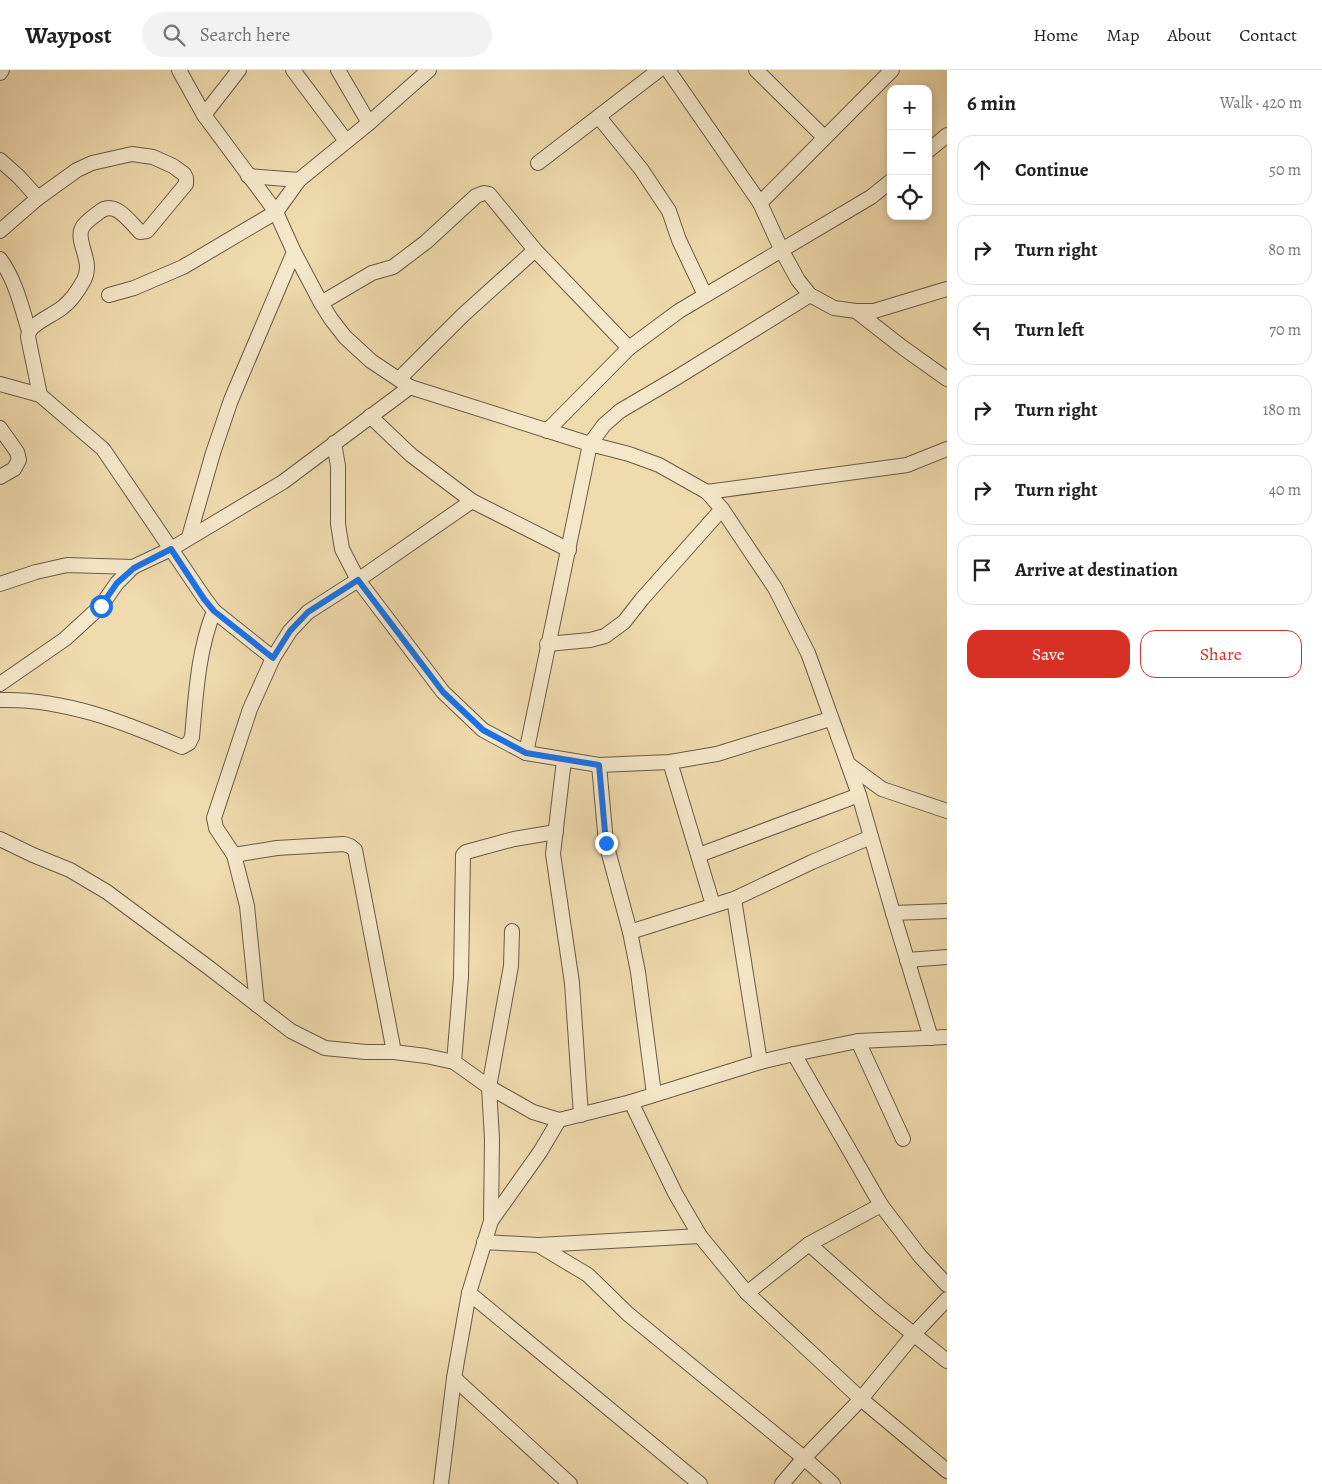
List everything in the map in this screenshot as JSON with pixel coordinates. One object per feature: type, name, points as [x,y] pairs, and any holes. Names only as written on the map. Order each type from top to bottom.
[{"type":"street","points":[[179,70],[204,115],[276,212],[294,252],[330,320],[371,361],[404,383],[547,431],[629,454],[659,465],[707,492],[722,509],[775,588],[808,653],[830,719],[859,795],[892,913],[932,1038]]},
{"type":"street","points":[[204,115],[240,70]]},
{"type":"street","points":[[293,70],[346,141]]},
{"type":"street","points":[[338,70],[369,123]]},
{"type":"street","points":[[109,295],[134,288],[183,267],[276,212],[298,180],[369,123],[429,70]]},
{"type":"street","points":[[538,164],[659,70]]},
{"type":"street","points":[[668,70],[760,202],[782,251],[798,280],[810,295],[834,308],[874,311],[947,289]]},
{"type":"street","points":[[756,70],[824,137]]},
{"type":"street","points":[[760,202],[892,70]]},
{"type":"street","points":[[599,117],[641,169],[669,211],[679,240],[705,295]]},
{"type":"street","points":[[932,148],[947,135]]},
{"type":"street","points":[[0,230],[38,198],[77,170],[92,163],[132,154],[153,157],[173,166],[184,174],[186,178],[186,184],[146,231],[140,232],[117,209],[111,207],[101,210],[82,227],[80,235],[88,267],[84,279],[64,306],[34,325],[29,331]]},
{"type":"street","points":[[0,160],[38,198]]},
{"type":"street","points":[[248,176],[298,180]]},
{"type":"street","points":[[547,431],[629,348],[679,311],[871,197],[887,184]]},
{"type":"street","points":[[321,303],[372,273],[393,268],[426,242],[476,196],[484,193],[493,197],[535,250],[629,348]]},
{"type":"street","points":[[0,684],[65,639],[101,606],[117,583],[134,568],[171,549],[283,482],[370,416],[404,383],[464,315],[535,250]]},
{"type":"street","points":[[189,537],[230,400],[294,252]]},
{"type":"street","points":[[0,259],[10,272],[29,331],[28,337],[40,395]]},
{"type":"street","points":[[526,753],[590,444],[604,425],[620,411],[810,295]]},
{"type":"street","points":[[856,311],[947,379]]},
{"type":"street","points":[[0,384],[40,395],[103,449],[204,599],[214,611],[273,658]]},
{"type":"street","points":[[370,416],[411,455],[472,501],[569,550]]},
{"type":"street","points":[[0,428],[17,452],[19,460],[14,469],[0,476]]},
{"type":"street","points":[[334,443],[338,466],[338,524],[342,549],[358,580],[443,692],[483,730],[526,753],[599,765],[670,762],[717,754],[830,719]]},
{"type":"street","points":[[707,492],[907,465],[947,449]]},
{"type":"street","points":[[257,1005],[247,906],[234,855],[216,828],[214,818],[215,810],[250,710],[273,658],[290,631],[308,612],[358,580],[472,501]]},
{"type":"street","points":[[548,644],[590,640],[605,636],[624,622],[722,509]]},
{"type":"street","points":[[0,584],[36,572],[67,565],[134,568]]},
{"type":"street","points":[[0,700],[20,699],[51,703],[94,713],[142,729],[182,746],[189,743],[192,737],[199,665],[208,626],[214,611]]},
{"type":"street","points":[[564,760],[553,854],[572,983],[581,1115]]},
{"type":"street","points":[[670,762],[714,905]]},
{"type":"street","points":[[848,764],[882,789],[947,811]]},
{"type":"street","points":[[599,765],[606,843],[630,932],[638,972],[654,1094]]},
{"type":"street","points":[[699,855],[859,795]]},
{"type":"street","points":[[454,1062],[461,977],[463,855],[466,852],[514,839],[556,832]]},
{"type":"street","points":[[630,932],[734,899],[812,862],[871,837]]},
{"type":"street","points":[[0,839],[70,870],[107,892],[291,1031],[326,1048],[366,1052],[394,1052],[454,1062],[488,1086],[533,1112],[559,1120],[631,1102],[760,1062],[794,1054],[858,1041],[947,1038]]},
{"type":"street","points":[[234,855],[277,848],[344,844],[355,850],[394,1052]]},
{"type":"street","points":[[734,899],[760,1062]]},
{"type":"street","points":[[892,913],[947,912]]},
{"type":"street","points":[[491,1221],[492,1140],[488,1086],[510,966],[512,931]]},
{"type":"street","points":[[907,960],[947,957]]},
{"type":"street","points":[[858,1041],[903,1139]]},
{"type":"street","points":[[794,1054],[881,1205],[920,1256],[947,1285]]},
{"type":"street","points":[[631,1102],[675,1193],[700,1236],[747,1292],[861,1399],[947,1471]]},
{"type":"street","points":[[441,1484],[454,1378],[469,1293],[484,1242],[491,1221],[531,1166],[559,1120]]},
{"type":"street","points":[[747,1292],[809,1244],[881,1205]]},
{"type":"street","points":[[484,1242],[538,1245],[700,1236]]},
{"type":"street","points":[[809,1244],[881,1308],[947,1361]]},
{"type":"street","points":[[538,1245],[588,1275],[628,1314],[804,1458],[833,1484]]},
{"type":"street","points":[[469,1293],[700,1484]]},
{"type":"street","points":[[782,1484],[804,1458],[861,1399],[914,1334],[947,1299]]},
{"type":"street","points":[[454,1378],[570,1484]]},
{"type":"route","points":[[101,606],[117,583],[134,568],[171,549],[214,611],[273,658],[290,631],[308,612],[358,580],[443,692],[483,730],[526,753],[599,765],[606,843]]}]
